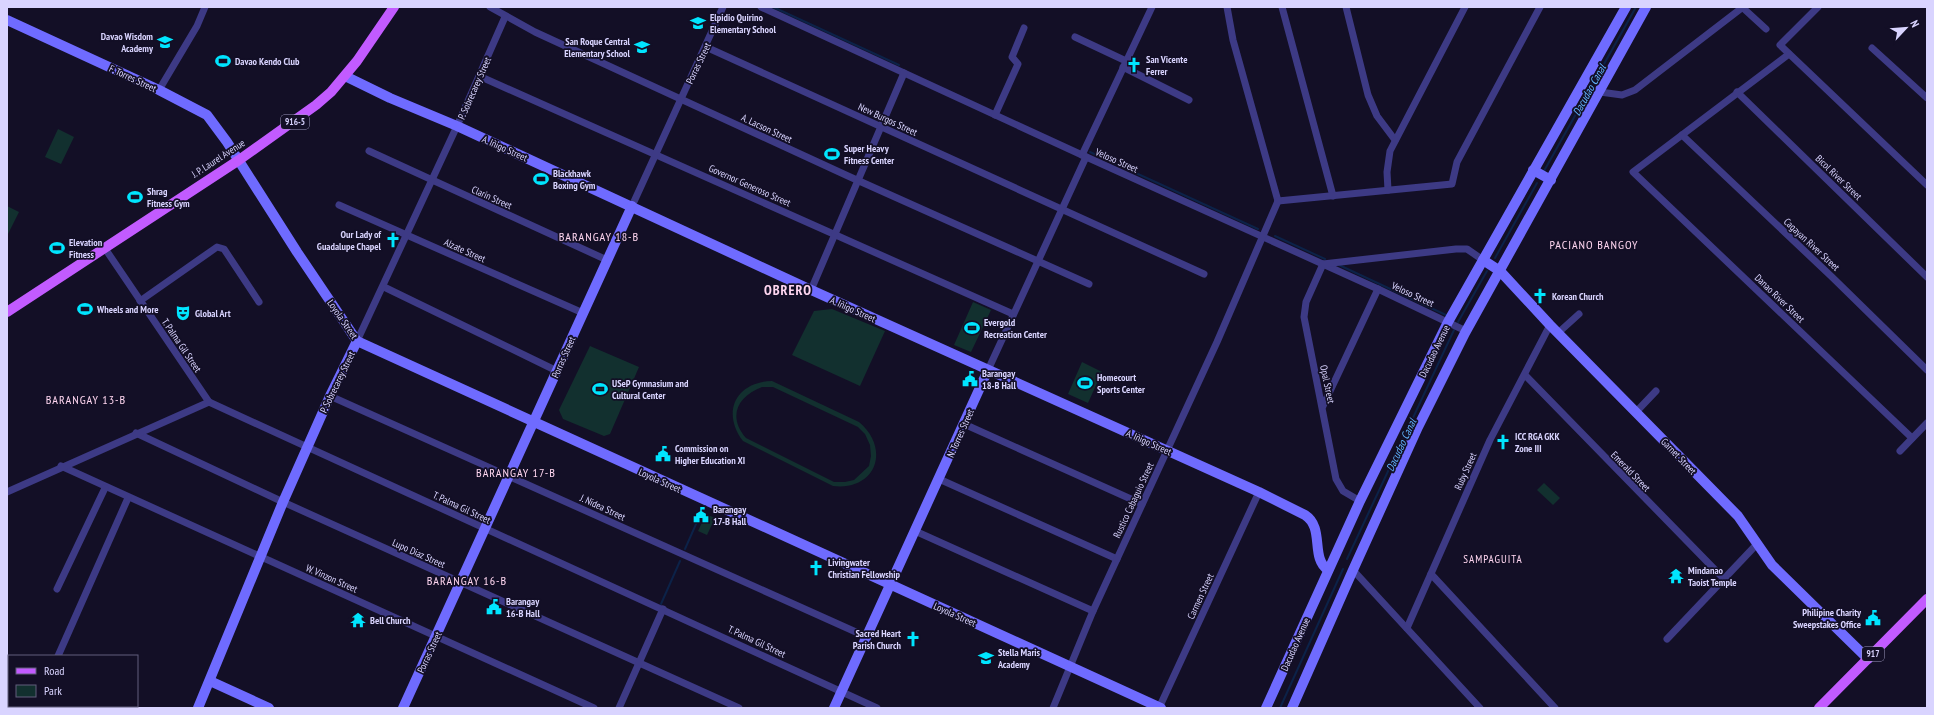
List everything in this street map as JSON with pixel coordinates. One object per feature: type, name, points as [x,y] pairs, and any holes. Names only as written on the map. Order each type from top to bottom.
[{"type":"main road","name":"J. P. Laurel Avenue","points":[[7,312],[104,247],[239,160],[310,110],[331,92],[345,76],[394,7]]},
{"type":"main road","name":"917","points":[[1819,708],[1927,599]]},
{"type":"street","points":[[159,90],[197,26],[205,7]]},
{"type":"street","name":"A. Lacson Street","points":[[490,7],[505,17],[535,32],[858,181],[1089,284]]},
{"type":"street","name":"Porras Street","points":[[403,708],[655,153],[706,47],[723,7]]},
{"type":"street","name":"Veloso Street","points":[[761,7],[1084,156],[1378,289],[1466,331]]},
{"type":"street","name":"N. Torres Street","points":[[834,708],[1037,261],[1062,210],[1124,64],[1152,7]]},
{"type":"street","points":[[1228,7],[1233,40],[1278,201],[1452,184],[1457,162],[1540,7]]},
{"type":"street","points":[[1282,7],[1333,196]]},
{"type":"street","points":[[1346,7],[1368,95],[1378,116],[1395,140]]},
{"type":"street","points":[[1388,190],[1388,162],[1395,140],[1465,7]]},
{"type":"street","name":"Dacudao Avenue","points":[[1266,708],[1360,501],[1448,322],[1626,7]]},
{"type":"street","name":"Dacudao Avenue","points":[[1292,708],[1418,427],[1466,331],[1646,7]]},
{"type":"street","points":[[1600,92],[1622,95],[1635,90],[1743,7],[1766,29]]},
{"type":"street","points":[[1818,7],[1780,45],[1927,185]]},
{"type":"street","name":"P. Sobrecarey Street","points":[[198,708],[259,556],[307,446],[384,287],[505,17]]},
{"type":"street","name":"F. Torres Street","points":[[7,20],[159,90],[207,115],[216,125],[239,160]]},
{"type":"street","points":[[995,115],[1018,64],[1012,57],[1024,28]]},
{"type":"street","points":[[1075,37],[1189,100]]},
{"type":"street","name":"New Burgos Street","points":[[706,47],[1204,274]]},
{"type":"street","points":[[1872,48],[1927,98]]},
{"type":"street","points":[[1682,135],[1789,54]]},
{"type":"street","points":[[811,290],[904,73]]},
{"type":"street","name":"A. Iñigo Street","points":[[345,76],[390,98],[457,126],[632,206],[811,290],[1259,492],[1305,515],[1316,527],[1321,562],[1328,570]]},
{"type":"street","name":"Governor Generoso Street","points":[[479,76],[655,153],[1013,314]]},
{"type":"street","name":"Bicol River Street","points":[[1737,92],[1927,276]]},
{"type":"street","name":"Danao River Street","points":[[1682,135],[1633,172],[1912,438]]},
{"type":"street","name":"Cagayan River Street","points":[[1682,135],[1832,277],[1927,370]]},
{"type":"street","name":"Clarin Street","points":[[369,151],[607,260]]},
{"type":"street","name":"Loyola Street","points":[[239,160],[357,341],[1160,708]]},
{"type":"street","points":[[1533,170],[1551,180]]},
{"type":"street","name":"Rustico Cabaguio Street","points":[[1053,708],[1093,611],[1232,306],[1278,201]]},
{"type":"street","name":"Alzate Street","points":[[339,205],[583,313]]},
{"type":"street","name":"T. Palma Gil Street","points":[[104,247],[209,402],[877,708]]},
{"type":"street","points":[[140,301],[217,247],[224,250],[259,302]]},
{"type":"street","points":[[1323,264],[1456,248],[1467,249],[1483,260]]},
{"type":"street","name":"Garnet Street","points":[[1483,260],[1500,271],[1550,325],[1738,516],[1745,524],[1772,566],[1868,659]]},
{"type":"street","name":"Opal Street","points":[[1323,264],[1306,302],[1304,317],[1323,406],[1336,479],[1342,491],[1360,501]]},
{"type":"street","points":[[384,287],[557,371]]},
{"type":"street","points":[[1323,406],[1378,289]]},
{"type":"street","points":[[1558,333],[1579,314]]},
{"type":"street","name":"Ruby Street","points":[[1407,628],[1490,440],[1550,325]]},
{"type":"street","name":"Emerald Street","points":[[1525,375],[1724,579]]},
{"type":"street","points":[[1636,412],[1656,391]]},
{"type":"street","name":"J. Nidea Street","points":[[330,396],[509,474],[686,557],[867,637]]},
{"type":"street","points":[[7,492],[61,466],[209,402]]},
{"type":"street","points":[[1900,451],[1927,423]]},
{"type":"street","points":[[964,424],[1142,504]]},
{"type":"street","name":"Lupo Diaz Street","points":[[136,433],[283,502],[740,708]]},
{"type":"street","name":"W. Vinzon Street","points":[[61,466],[105,488],[594,708]]},
{"type":"street","points":[[939,479],[1117,559]]},
{"type":"street","points":[[57,589],[105,488]]},
{"type":"street","name":"Carmen Street","points":[[1160,708],[1259,492]]},
{"type":"street","points":[[58,655],[128,498]]},
{"type":"street","points":[[915,531],[1093,611]]},
{"type":"street","points":[[1667,639],[1757,544]]},
{"type":"street","points":[[1353,570],[1480,708]]},
{"type":"street","points":[[1431,574],[1555,708]]},
{"type":"street","points":[[618,708],[663,609]]},
{"type":"street","points":[[210,681],[268,708]]},
{"type":"green space","points":[[58,129],[74,137],[61,164],[45,157]]},
{"type":"green space","points":[[7,206],[19,212],[7,236]]},
{"type":"green space","name":"Evergold Recreation Center","points":[[973,302],[991,310],[971,352],[954,345]]},
{"type":"green space","points":[[832,309],[885,331],[860,386],[792,355],[814,311]]},
{"type":"green space","name":"USeP Gymnasium and Cultural Center","points":[[590,346],[639,367],[610,434],[604,436],[563,419],[559,410]]},
{"type":"green space","name":"Homecourt Sports Center","points":[[1082,362],[1102,372],[1088,403],[1068,394]]},
{"type":"green space","points":[[772,381],[859,422],[869,433],[874,444],[876,455],[874,466],[869,475],[860,482],[848,486],[833,486],[743,441],[736,430],[733,420],[733,410],[736,400],[741,393],[749,387]],"holes":[[[762,387],[773,387],[858,427],[865,434],[870,445],[871,456],[869,466],[854,480],[834,482],[746,438],[740,430],[736,415],[741,401]]]},
{"type":"green space","points":[[1544,483],[1560,498],[1553,505],[1537,490]]},
{"type":"green space","points":[[706,514],[715,518],[707,535],[698,531]]},
{"type":"waterway","points":[[773,7],[899,65]]},
{"type":"waterway","name":"Dacudao Canal","points":[[1544,171],[1636,7]]},
{"type":"waterway","points":[[1090,152],[1258,229]]},
{"type":"waterway","name":"Dacudao Canal","points":[[1495,258],[1537,183]]},
{"type":"waterway","points":[[1275,236],[1325,259]]},
{"type":"waterway","points":[[1339,265],[1446,315]]},
{"type":"waterway","name":"Dacudao Canal","points":[[1458,322],[1487,271]]},
{"type":"waterway","name":"Dacudao Canal","points":[[1347,559],[1454,330]]},
{"type":"waterway","points":[[685,549],[704,506]]},
{"type":"waterway","points":[[661,604],[680,561]]},
{"type":"waterway","name":"Dacudao Canal","points":[[1280,708],[1343,569]]},
{"type":"place","name":"Elpidio Quirino Elementary School","points":[[698,23]]},
{"type":"place","name":"Davao Wisdom Academy","points":[[165,42]]},
{"type":"place","name":"San Roque Central Elementary School","points":[[642,47]]},
{"type":"place","name":"Davao Kendo Club","points":[[223,61]]},
{"type":"place","name":"San Vicente Ferrer","points":[[1134,65]]},
{"type":"place","name":"Super Heavy Fitness Center","points":[[832,154]]},
{"type":"place","name":"Blackhawk Boxing Gym","points":[[541,179]]},
{"type":"place","name":"Shrag Fitness Gym","points":[[135,197]]},
{"type":"place","name":"Our Lady of Guadalupe Chapel","points":[[393,240]]},
{"type":"place","name":"Elevation Fitness","points":[[57,248]]},
{"type":"place","name":"Korean Church","points":[[1540,296]]},
{"type":"place","name":"Wheels and More","points":[[85,309]]},
{"type":"place","name":"Global Art","points":[[183,313]]},
{"type":"place","name":"Evergold Recreation Center","points":[[972,328]]},
{"type":"place","name":"Barangay 18-B Hall","points":[[970,379]]},
{"type":"place","name":"Homecourt Sports Center","points":[[1085,383]]},
{"type":"place","name":"USeP Gymnasium and Cultural Center","points":[[600,389]]},
{"type":"place","name":"ICC RGA GKK Zone III","points":[[1503,442]]},
{"type":"place","name":"Commission on Higher Education XI","points":[[663,454]]},
{"type":"place","name":"Barangay 17-B Hall","points":[[701,515]]},
{"type":"place","name":"Livingwater Christian Fellowship","points":[[816,568]]},
{"type":"place","name":"Mindanao Taoist Temple","points":[[1676,576]]},
{"type":"place","name":"Barangay 16-B Hall","points":[[494,607]]},
{"type":"place","name":"Philipine Charity Sweepstakes Office","points":[[1873,618]]},
{"type":"place","name":"Bell Church","points":[[358,620]]},
{"type":"place","name":"Sacred Heart Parish Church","points":[[913,639]]},
{"type":"place","name":"Stella Maris Academy","points":[[986,658]]},
{"type":"district","name":"BARANGAY 18-B","points":[[599,237]]},
{"type":"district","name":"PACIANO BANGOY","points":[[1594,245]]},
{"type":"district","name":"OBRERO","points":[[788,290]]},
{"type":"district","name":"BARANGAY 13-B","points":[[86,400]]},
{"type":"district","name":"BARANGAY 17-B","points":[[516,473]]},
{"type":"district","name":"SAMPAGUITA","points":[[1493,559]]},
{"type":"district","name":"BARANGAY 16-B","points":[[467,581]]}]
